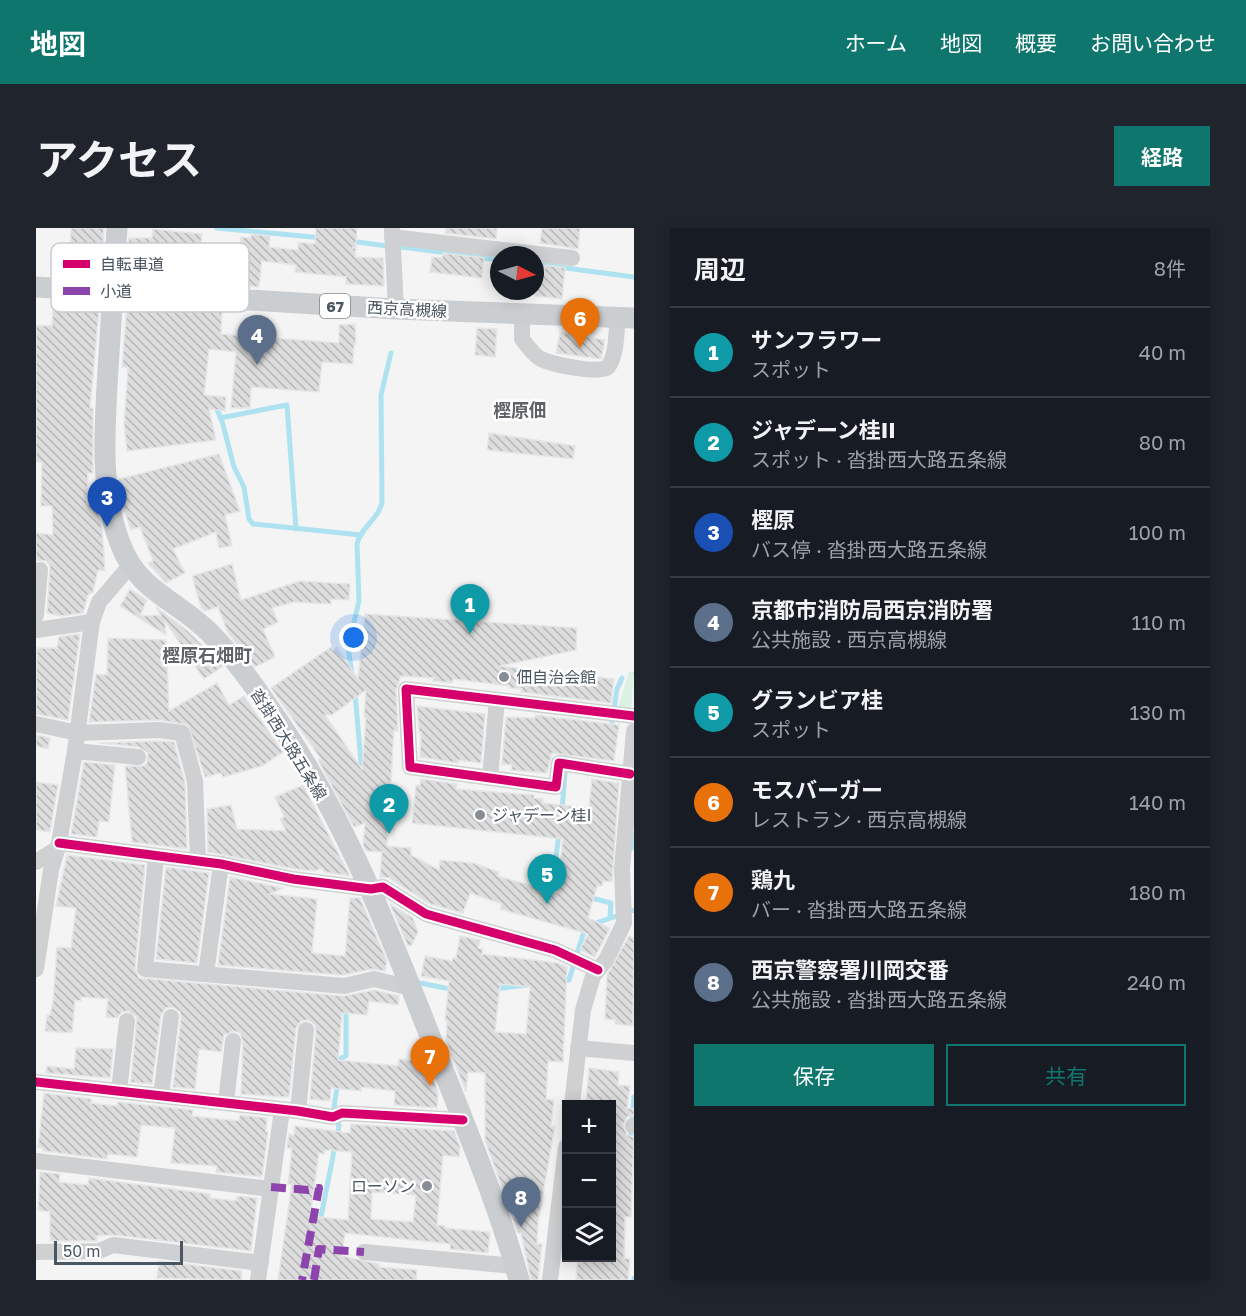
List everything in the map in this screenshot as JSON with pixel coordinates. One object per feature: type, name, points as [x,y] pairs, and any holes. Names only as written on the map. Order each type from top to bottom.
[{"type":"main road","name":"沓掛西大路五条線","points":[[116,243],[117,228]]},
{"type":"main road","name":"西京高槻線","points":[[36,287],[51,288]]},
{"type":"main road","name":"西京高槻線","points":[[249,300],[396,309],[626,317]]},
{"type":"main road","name":"沓掛西大路五条線","points":[[112,312],[105,427],[107,468],[111,508],[118,540],[129,567],[164,599],[206,629],[231,655],[283,728],[322,795],[371,890],[411,988],[463,1120],[517,1273]]},
{"type":"street","points":[[396,309],[392,232],[572,258]]},
{"type":"street","points":[[522,314],[522,339],[539,359],[592,371],[604,370],[609,366],[626,317]]},
{"type":"street","points":[[36,969],[51,870],[58,846],[78,733],[92,622],[99,602],[129,567]]},
{"type":"street","points":[[36,615],[40,570]]},
{"type":"street","points":[[36,630],[92,622]]},
{"type":"street","points":[[630,774],[559,764],[556,787],[410,767],[406,689],[634,716]]},
{"type":"street","points":[[490,777],[497,700]]},
{"type":"street","points":[[36,724],[78,733],[159,730],[182,733],[195,781],[198,861]]},
{"type":"street","points":[[572,1100],[583,1010],[593,976],[606,960],[626,915],[630,774],[634,731]]},
{"type":"street","points":[[75,751],[138,757]]},
{"type":"street","points":[[36,862],[58,846],[221,864],[293,879],[371,890],[383,887],[426,914],[555,950],[598,970]]},
{"type":"street","points":[[156,857],[145,969],[348,985],[374,979],[411,988]]},
{"type":"street","points":[[206,974],[221,864]]},
{"type":"street","points":[[161,1096],[171,1017]]},
{"type":"street","points":[[119,1091],[127,1021]]},
{"type":"street","points":[[258,1280],[271,1189],[306,1030]]},
{"type":"street","points":[[226,1103],[233,1041]]},
{"type":"street","points":[[578,1048],[634,1053]]},
{"type":"street","points":[[36,1082],[337,1115],[463,1120]]},
{"type":"street","points":[[550,1280],[566,1154]]},
{"type":"street","points":[[36,1161],[271,1189]]},
{"type":"street","points":[[36,1252],[99,1251],[113,1245],[261,1263]]},
{"type":"street","points":[[364,1252],[517,1273]]},
{"type":"green space","points":[[629,672],[634,672],[631,712],[617,711]]},
{"type":"building","points":[[71,228],[104,228],[103,243],[70,243]]},
{"type":"building","points":[[316,228],[357,228],[356,247],[352,248],[356,248],[355,257],[383,258],[384,286],[346,284],[346,277],[295,272],[296,265],[262,261],[259,287],[249,286],[249,243],[240,243],[241,237],[251,238],[251,234],[270,236],[269,247],[298,250],[298,242],[315,244]]},
{"type":"building","points":[[446,228],[497,228],[496,239],[445,233]]},
{"type":"building","points":[[542,228],[580,228],[578,249],[540,243]]},
{"type":"building","points":[[153,229],[202,234],[201,243],[129,243],[129,238],[152,238]]},
{"type":"building","points":[[443,253],[484,258],[482,278],[430,272],[432,257],[442,258]]},
{"type":"building","points":[[545,265],[565,268],[562,299],[544,297]]},
{"type":"building","points":[[53,312],[99,312],[90,408],[93,408],[93,473],[88,473],[87,504],[96,504],[102,529],[105,571],[98,570],[93,592],[88,595],[83,613],[61,616],[47,613],[50,566],[46,561],[36,560],[36,533],[53,535],[52,506],[41,506],[42,462],[36,462],[36,325],[52,326]]},
{"type":"building","points":[[126,312],[222,312],[221,334],[339,343],[339,325],[355,324],[356,344],[354,344],[353,364],[322,362],[319,392],[251,387],[250,408],[231,408],[236,352],[209,349],[204,395],[226,397],[225,411],[209,409],[216,440],[127,451],[124,424],[128,368],[122,367]]},
{"type":"building","points":[[477,328],[497,329],[495,357],[475,355]]},
{"type":"building","points":[[560,332],[605,340],[601,359],[556,353]]},
{"type":"building","points":[[489,433],[575,446],[573,459],[487,450]]},
{"type":"building","points":[[219,454],[240,511],[225,515],[232,546],[219,548],[216,532],[173,549],[185,573],[166,583],[148,563],[153,561],[140,527],[131,530],[124,509],[119,479]]},
{"type":"building","points":[[232,564],[241,600],[300,581],[350,584],[349,600],[331,599],[331,604],[294,602],[272,608],[278,622],[263,629],[275,657],[255,667],[228,633],[218,607],[205,611],[201,608],[192,576]]},
{"type":"building","points":[[130,589],[147,600],[140,616],[161,615],[156,607],[188,631],[223,666],[204,679],[165,621],[166,635],[120,606]]},
{"type":"building","points":[[365,614],[577,628],[576,650],[500,666],[614,679],[611,703],[521,692],[522,689],[510,688],[510,686],[453,679],[452,683],[433,681],[434,678],[401,676],[396,690],[398,731],[394,730],[387,846],[411,848],[411,855],[439,870],[440,860],[473,863],[499,872],[498,876],[557,893],[563,839],[412,823],[416,785],[420,785],[421,779],[457,784],[456,789],[534,795],[534,798],[543,799],[543,803],[589,808],[592,779],[619,783],[612,882],[603,881],[602,886],[597,886],[588,918],[610,928],[595,957],[580,950],[588,934],[500,909],[502,904],[470,893],[463,913],[430,904],[389,878],[380,877],[382,852],[366,851],[363,845],[365,823],[354,827],[318,760],[321,759],[271,688],[331,647],[333,650],[337,647],[358,679]],"holes":[[[366,690],[364,717],[366,717],[362,769],[325,715],[332,715]]]},
{"type":"building","points":[[80,634],[68,720],[36,714],[37,648],[57,648],[59,637]]},
{"type":"building","points":[[108,638],[166,640],[169,711],[217,683],[229,705],[244,696],[283,752],[262,766],[223,777],[221,773],[205,777],[188,725],[159,720],[89,722],[96,674],[107,675]]},
{"type":"building","points":[[417,706],[485,714],[481,763],[458,760],[458,763],[420,757],[421,732],[419,732]]},
{"type":"building","points":[[535,715],[619,725],[614,761],[552,753],[547,773],[511,770],[512,765],[502,764],[506,717],[535,718]]},
{"type":"building","points":[[36,735],[50,738],[48,749],[36,746]]},
{"type":"building","points":[[174,742],[185,783],[187,849],[132,842],[125,766],[143,766],[147,763],[148,753],[139,747],[99,743]]},
{"type":"building","points":[[84,762],[115,765],[109,822],[99,821],[97,837],[71,834]]},
{"type":"building","points":[[36,782],[58,785],[50,832],[36,830]]},
{"type":"building","points":[[303,785],[350,876],[324,872],[322,868],[315,871],[295,869],[208,852],[207,809],[231,805],[237,829],[286,831],[280,819],[284,817],[275,797]]},
{"type":"building","points":[[67,855],[145,865],[135,968],[139,978],[343,996],[374,990],[399,996],[398,1005],[369,1001],[367,1015],[342,1013],[338,1060],[398,1066],[399,1059],[427,1062],[438,1092],[437,1108],[394,1105],[395,1091],[361,1087],[361,1091],[331,1088],[330,1101],[310,1099],[316,1031],[315,1025],[308,1020],[301,1021],[296,1028],[289,1097],[241,1094],[243,1042],[240,1033],[234,1031],[224,1035],[221,1052],[199,1049],[195,1089],[173,1087],[181,1018],[180,1012],[173,1007],[166,1008],[161,1015],[152,1084],[131,1082],[137,1017],[128,1011],[122,1012],[117,1018],[106,1017],[108,999],[81,997],[81,1001],[75,1000],[72,1033],[45,1031],[47,1015],[50,1015],[53,1002],[57,947],[71,948],[76,908],[56,906]]},
{"type":"building","points":[[166,867],[209,873],[197,963],[156,959]]},
{"type":"building","points":[[230,877],[283,888],[270,894],[317,899],[312,953],[345,956],[350,898],[360,898],[387,961],[385,971],[372,969],[343,975],[218,965]]},
{"type":"building","points":[[390,904],[413,918],[418,932],[412,945],[408,946]]},
{"type":"building","points":[[460,936],[480,940],[478,948],[483,949],[482,954],[558,963],[567,967],[563,1062],[548,1061],[546,1099],[554,1100],[551,1126],[555,1126],[538,1222],[537,1244],[542,1244],[538,1280],[531,1280],[521,1233],[518,1233],[485,1140],[485,1073],[468,1072],[466,1092],[446,1041],[447,1021],[445,1020],[449,981],[421,976],[425,956],[452,961],[456,958]],"holes":[[[500,984],[530,987],[526,1034],[495,1032]]]},
{"type":"building","points":[[629,936],[634,938],[633,1026],[615,1024],[615,1020],[605,1019],[607,975]]},
{"type":"building","points":[[76,1048],[113,1049],[110,1078],[46,1073],[47,1066],[74,1069]]},
{"type":"building","points":[[589,1068],[619,1072],[618,1085],[630,1086],[627,1108],[634,1109],[634,1116],[627,1117],[623,1125],[627,1135],[634,1137],[631,1217],[625,1217],[624,1258],[630,1259],[628,1280],[576,1280],[578,1262],[616,1262],[616,1100],[586,1100]]},
{"type":"building","points":[[44,1093],[91,1099],[91,1103],[117,1106],[118,1102],[193,1110],[192,1116],[239,1121],[240,1115],[267,1118],[266,1132],[268,1132],[262,1177],[216,1172],[217,1166],[171,1163],[175,1128],[141,1125],[137,1157],[108,1154],[107,1159],[43,1151],[43,1148],[38,1147]]},
{"type":"building","points":[[351,1124],[454,1131],[460,1147],[459,1157],[443,1155],[437,1225],[445,1226],[445,1228],[490,1232],[488,1253],[450,1249],[450,1244],[345,1233],[342,1256],[379,1264],[379,1267],[417,1270],[416,1280],[278,1280],[292,1184],[288,1184],[292,1148],[287,1148],[289,1134],[294,1135],[295,1126],[350,1133]],"holes":[[[325,1150],[352,1152],[348,1220],[310,1216],[319,1153],[324,1154]],[[372,1192],[416,1195],[413,1222],[371,1219]]]},
{"type":"building","points":[[40,1172],[60,1174],[59,1182],[88,1185],[89,1178],[210,1194],[210,1198],[236,1201],[237,1196],[257,1198],[251,1251],[114,1235],[97,1236],[97,1241],[50,1241],[50,1212],[38,1210]]},
{"type":"building","points":[[159,1261],[242,1271],[241,1280],[157,1278]]},
{"type":"waterway","points":[[217,228],[323,238]]},
{"type":"waterway","points":[[350,241],[387,246]]},
{"type":"waterway","points":[[402,247],[490,259]]},
{"type":"waterway","points":[[544,265],[634,277]]},
{"type":"waterway","points":[[352,675],[348,647],[359,601],[357,544],[382,502],[381,395],[391,353]]},
{"type":"waterway","points":[[215,405],[222,421],[234,467],[244,487],[249,519],[253,524],[361,535]]},
{"type":"waterway","points":[[220,418],[287,405],[296,529]]},
{"type":"waterway","points":[[611,729],[617,689],[622,678]]},
{"type":"waterway","points":[[355,693],[362,774]]},
{"type":"waterway","points":[[562,810],[567,748]]},
{"type":"waterway","points":[[559,834],[552,886],[562,889]]},
{"type":"waterway","points":[[632,848],[633,834]]},
{"type":"waterway","points":[[588,897],[611,903],[610,917]]},
{"type":"waterway","points":[[593,924],[634,910]]},
{"type":"waterway","points":[[562,981],[569,980],[585,928]]},
{"type":"waterway","points":[[420,983],[455,990]]},
{"type":"waterway","points":[[493,989],[529,985]]},
{"type":"waterway","points":[[340,1066],[341,1058],[346,1056],[346,1007]]},
{"type":"waterway","points":[[337,1137],[339,1126],[334,1107],[338,1081]]},
{"type":"waterway","points":[[630,1143],[634,1097]]},
{"type":"waterway","points":[[320,1222],[335,1146]]},
{"type":"marked path","points":[[271,1187],[308,1190],[319,1188],[302,1280]]},
{"type":"marked path","points":[[314,1280],[319,1249],[364,1252]]},
{"type":"cycle path","points":[[630,774],[559,763],[556,787],[410,767],[406,689],[634,716]]},
{"type":"cycle path","points":[[59,843],[221,864],[293,879],[371,889],[383,887],[426,914],[555,950],[598,970]]},
{"type":"cycle path","points":[[36,1082],[298,1111],[333,1117],[342,1113],[463,1120]]},
{"type":"place","name":"モスバーガー","points":[[580,348]]},
{"type":"place","name":"京都市消防局西京消防署","points":[[257,365]]},
{"type":"place","name":"樫原","points":[[107,527]]},
{"type":"place","name":"サンフラワー","points":[[470,634]]},
{"type":"place","name":"佃自治会館","points":[[504,677]]},
{"type":"place","name":"ジャデーン桂I","points":[[480,815]]},
{"type":"place","name":"ジャデーン桂II","points":[[389,834]]},
{"type":"place","name":"グランビア桂","points":[[547,904]]},
{"type":"place","name":"鶏九","points":[[430,1086]]},
{"type":"place","name":"ローソン","points":[[427,1186]]},
{"type":"place","name":"西京警察署川岡交番","points":[[521,1227]]},
{"type":"district","name":"樫原佃","points":[[520,410]]},
{"type":"district","name":"樫原石畑町","points":[[207,655]]}]
